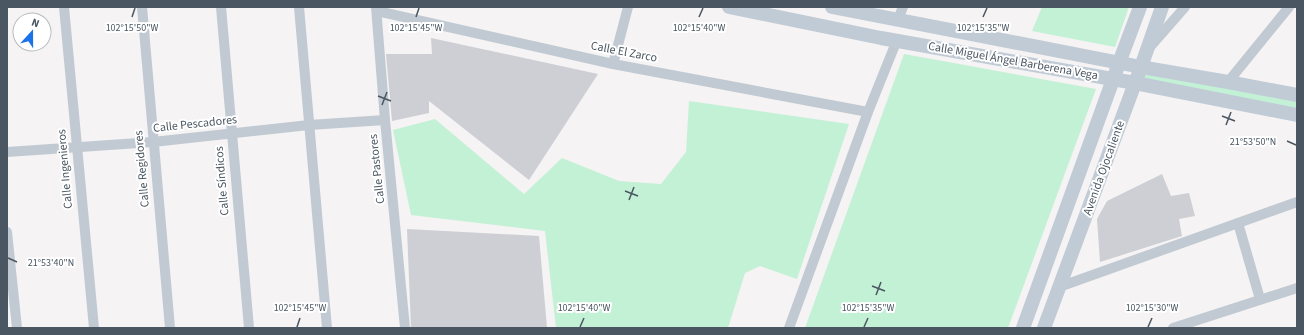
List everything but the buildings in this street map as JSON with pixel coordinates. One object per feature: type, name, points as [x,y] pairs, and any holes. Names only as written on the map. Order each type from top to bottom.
[{"type":"street","name":"Calle Ingenieros","points":[[64,7],[94,328]]},
{"type":"street","name":"Calle Regidores","points":[[142,7],[170,328]]},
{"type":"street","name":"Calle Síndicos","points":[[221,7],[249,328]]},
{"type":"street","points":[[299,7],[327,328]]},
{"type":"street","points":[[613,64],[628,7]]},
{"type":"street","name":"Calle Miguel Ángel Barberena Vega","points":[[729,7],[1297,115]]},
{"type":"street","name":"Calle Miguel Ángel Barberena Vega","points":[[832,7],[900,13],[1118,63],[1297,95]]},
{"type":"street","name":"Avenida Ojocaliente","points":[[1023,328],[1118,63],[1140,7]]},
{"type":"street","name":"Avenida Ojocaliente","points":[[1044,328],[1162,7]]},
{"type":"street","points":[[1147,50],[1185,7]]},
{"type":"street","points":[[1228,82],[1289,7]]},
{"type":"street","name":"Calle El Zarco","points":[[377,9],[613,64],[868,112]]},
{"type":"street","name":"Calle Pastores","points":[[377,9],[385,120],[405,328]]},
{"type":"street","points":[[789,328],[868,112],[897,40]]},
{"type":"street","name":"Calle Pescadores","points":[[7,152],[153,142],[309,125],[385,120]]},
{"type":"street","points":[[1059,287],[1297,202]]},
{"type":"street","points":[[1238,223],[1260,299]]},
{"type":"street","points":[[7,232],[17,328]]},
{"type":"street","points":[[1173,328],[1297,288]]},
{"type":"green space","points":[[1042,7],[1129,7],[1115,47],[1032,31]]},
{"type":"green space","points":[[904,54],[1096,89],[1008,328],[805,328]]},
{"type":"green space","points":[[1145,72],[1297,102],[1297,110],[1144,81]]},
{"type":"green space","points":[[689,101],[849,124],[797,279],[760,266],[745,273],[728,328],[556,328],[545,231],[411,215],[393,130],[435,119],[524,194],[562,158],[619,181],[661,184],[686,152]]}]
